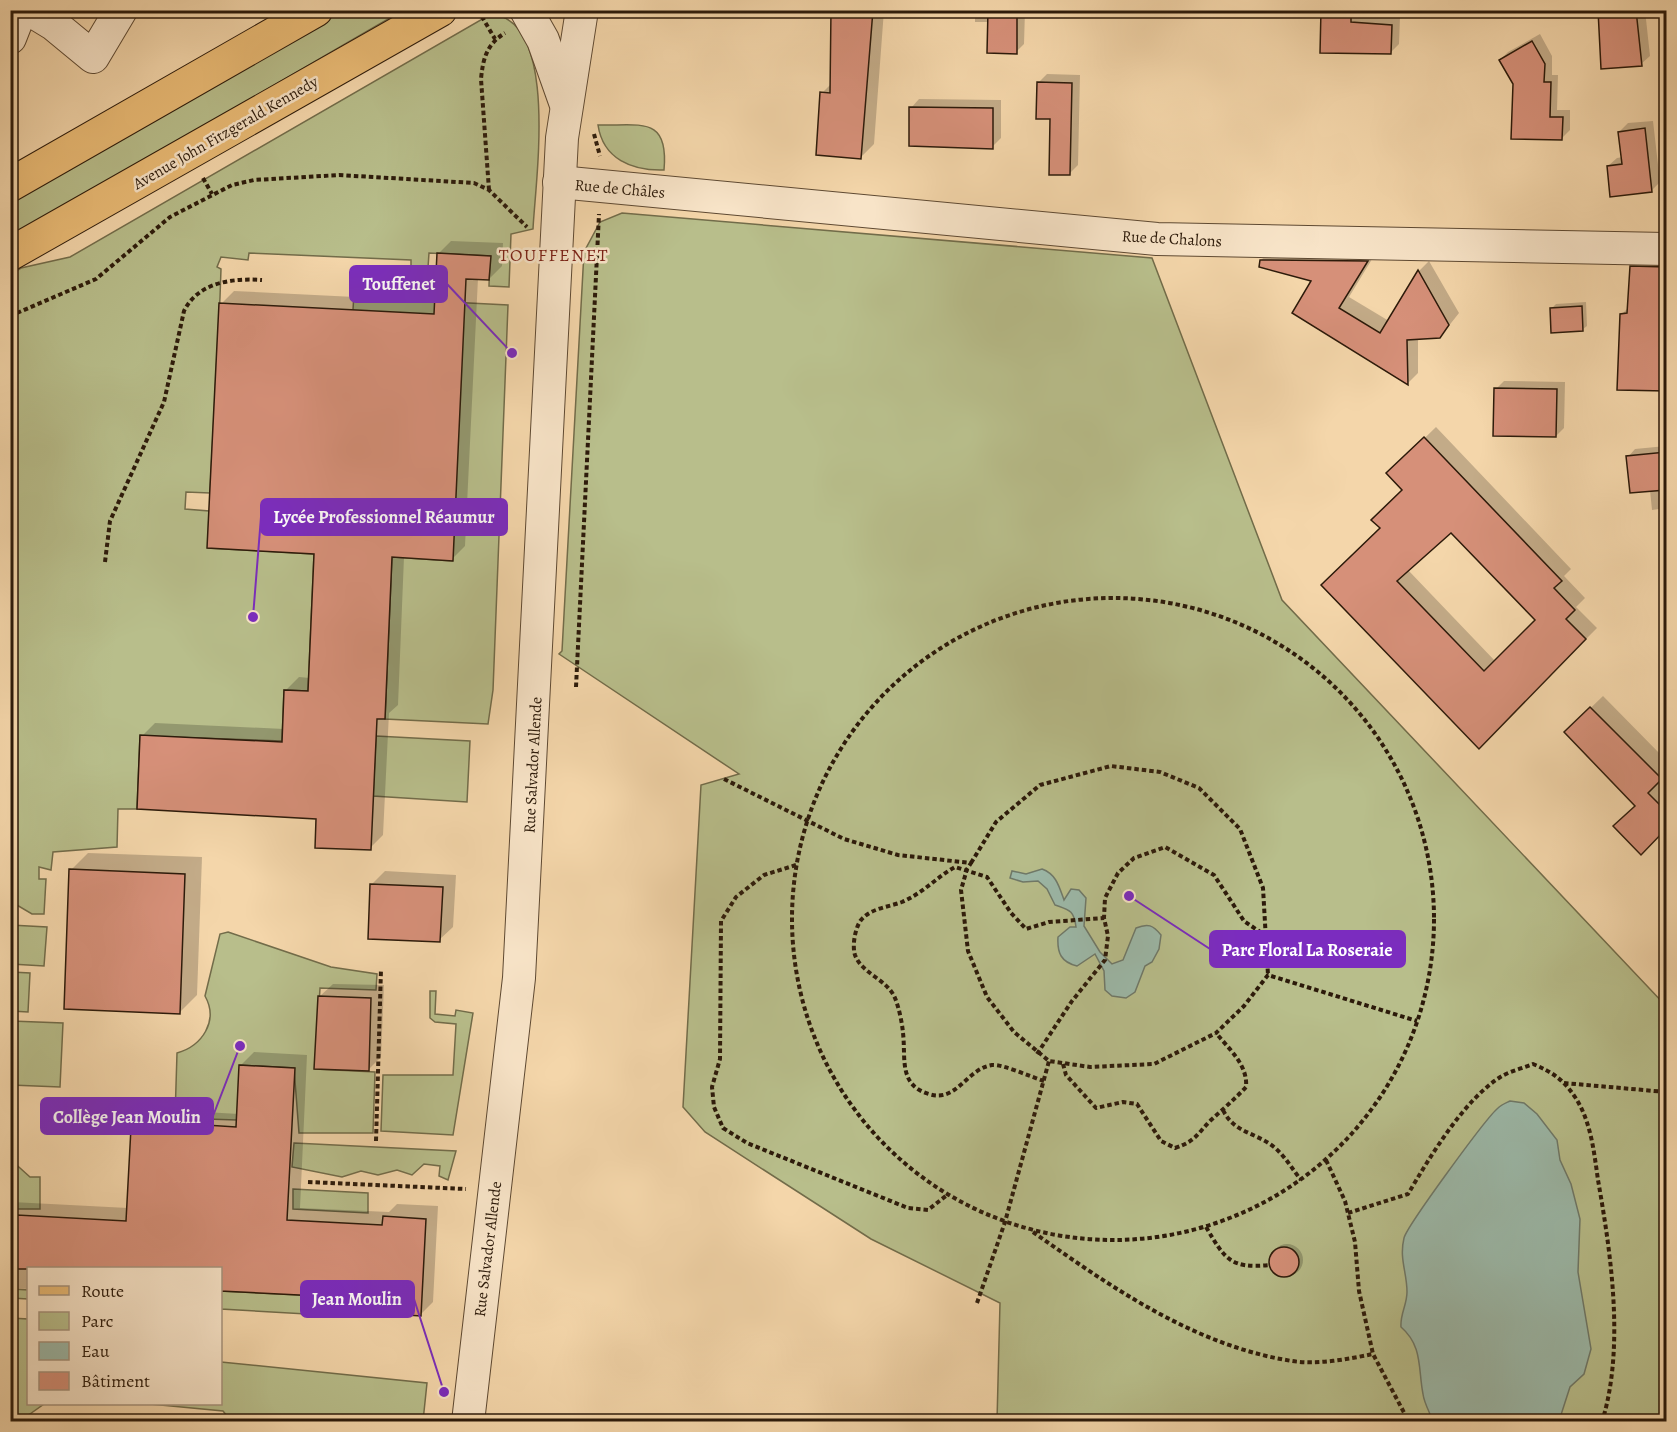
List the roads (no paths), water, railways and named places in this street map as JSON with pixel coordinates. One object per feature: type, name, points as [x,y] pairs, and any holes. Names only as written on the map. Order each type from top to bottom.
[{"type":"main road","points":[[10,185],[316,10]]},
{"type":"main road","name":"Avenue John Fitzgerald Kennedy","points":[[10,254],[440,10]]},
{"type":"street","points":[[10,38],[21,10]]},
{"type":"street","points":[[30,10],[53,24],[93,57],[121,10]]},
{"type":"street","name":"Rue Salvador Allende","points":[[468,1422],[520,966],[559,182],[578,15]]},
{"type":"street","name":"Rue Salvador Allende","points":[[532,20],[566,106]]},
{"type":"street","name":"Rue de Châles","points":[[559,182],[680,193]]},
{"type":"street","name":"Rue de Chalons","points":[[680,193],[766,204],[1157,239],[1666,249]]},
{"type":"water","points":[[1042,869],[1054,877],[1064,900],[1071,889],[1079,890],[1086,898],[1084,926],[1100,952],[1112,964],[1123,960],[1136,928],[1150,926],[1161,935],[1159,949],[1152,962],[1145,966],[1135,992],[1126,998],[1112,996],[1105,990],[1104,971],[1095,954],[1077,966],[1067,962],[1061,956],[1058,937],[1070,927],[1076,927],[1072,914],[1055,905],[1047,889],[1038,881],[1023,882],[1010,878],[1012,871],[1026,874]]},
{"type":"water","points":[[1510,1101],[1524,1103],[1537,1114],[1557,1140],[1560,1160],[1571,1184],[1580,1219],[1578,1272],[1591,1349],[1584,1374],[1570,1387],[1559,1421],[1433,1421],[1424,1397],[1416,1350],[1408,1334],[1401,1327],[1407,1292],[1402,1252],[1404,1238],[1432,1194],[1479,1131],[1498,1108]]},
{"type":"place","name":"Touffenet","points":[[512,353]]},
{"type":"place","name":"Lycée Professionnel Réaumur","points":[[253,617]]},
{"type":"place","name":"Parc Floral La Roseraie","points":[[1129,896]]},
{"type":"place","name":"Collège Jean Moulin","points":[[240,1046]]},
{"type":"place","name":"Jean Moulin","points":[[444,1392]]},
{"type":"district","name":"TOUFFENET","points":[[554,255]]}]
